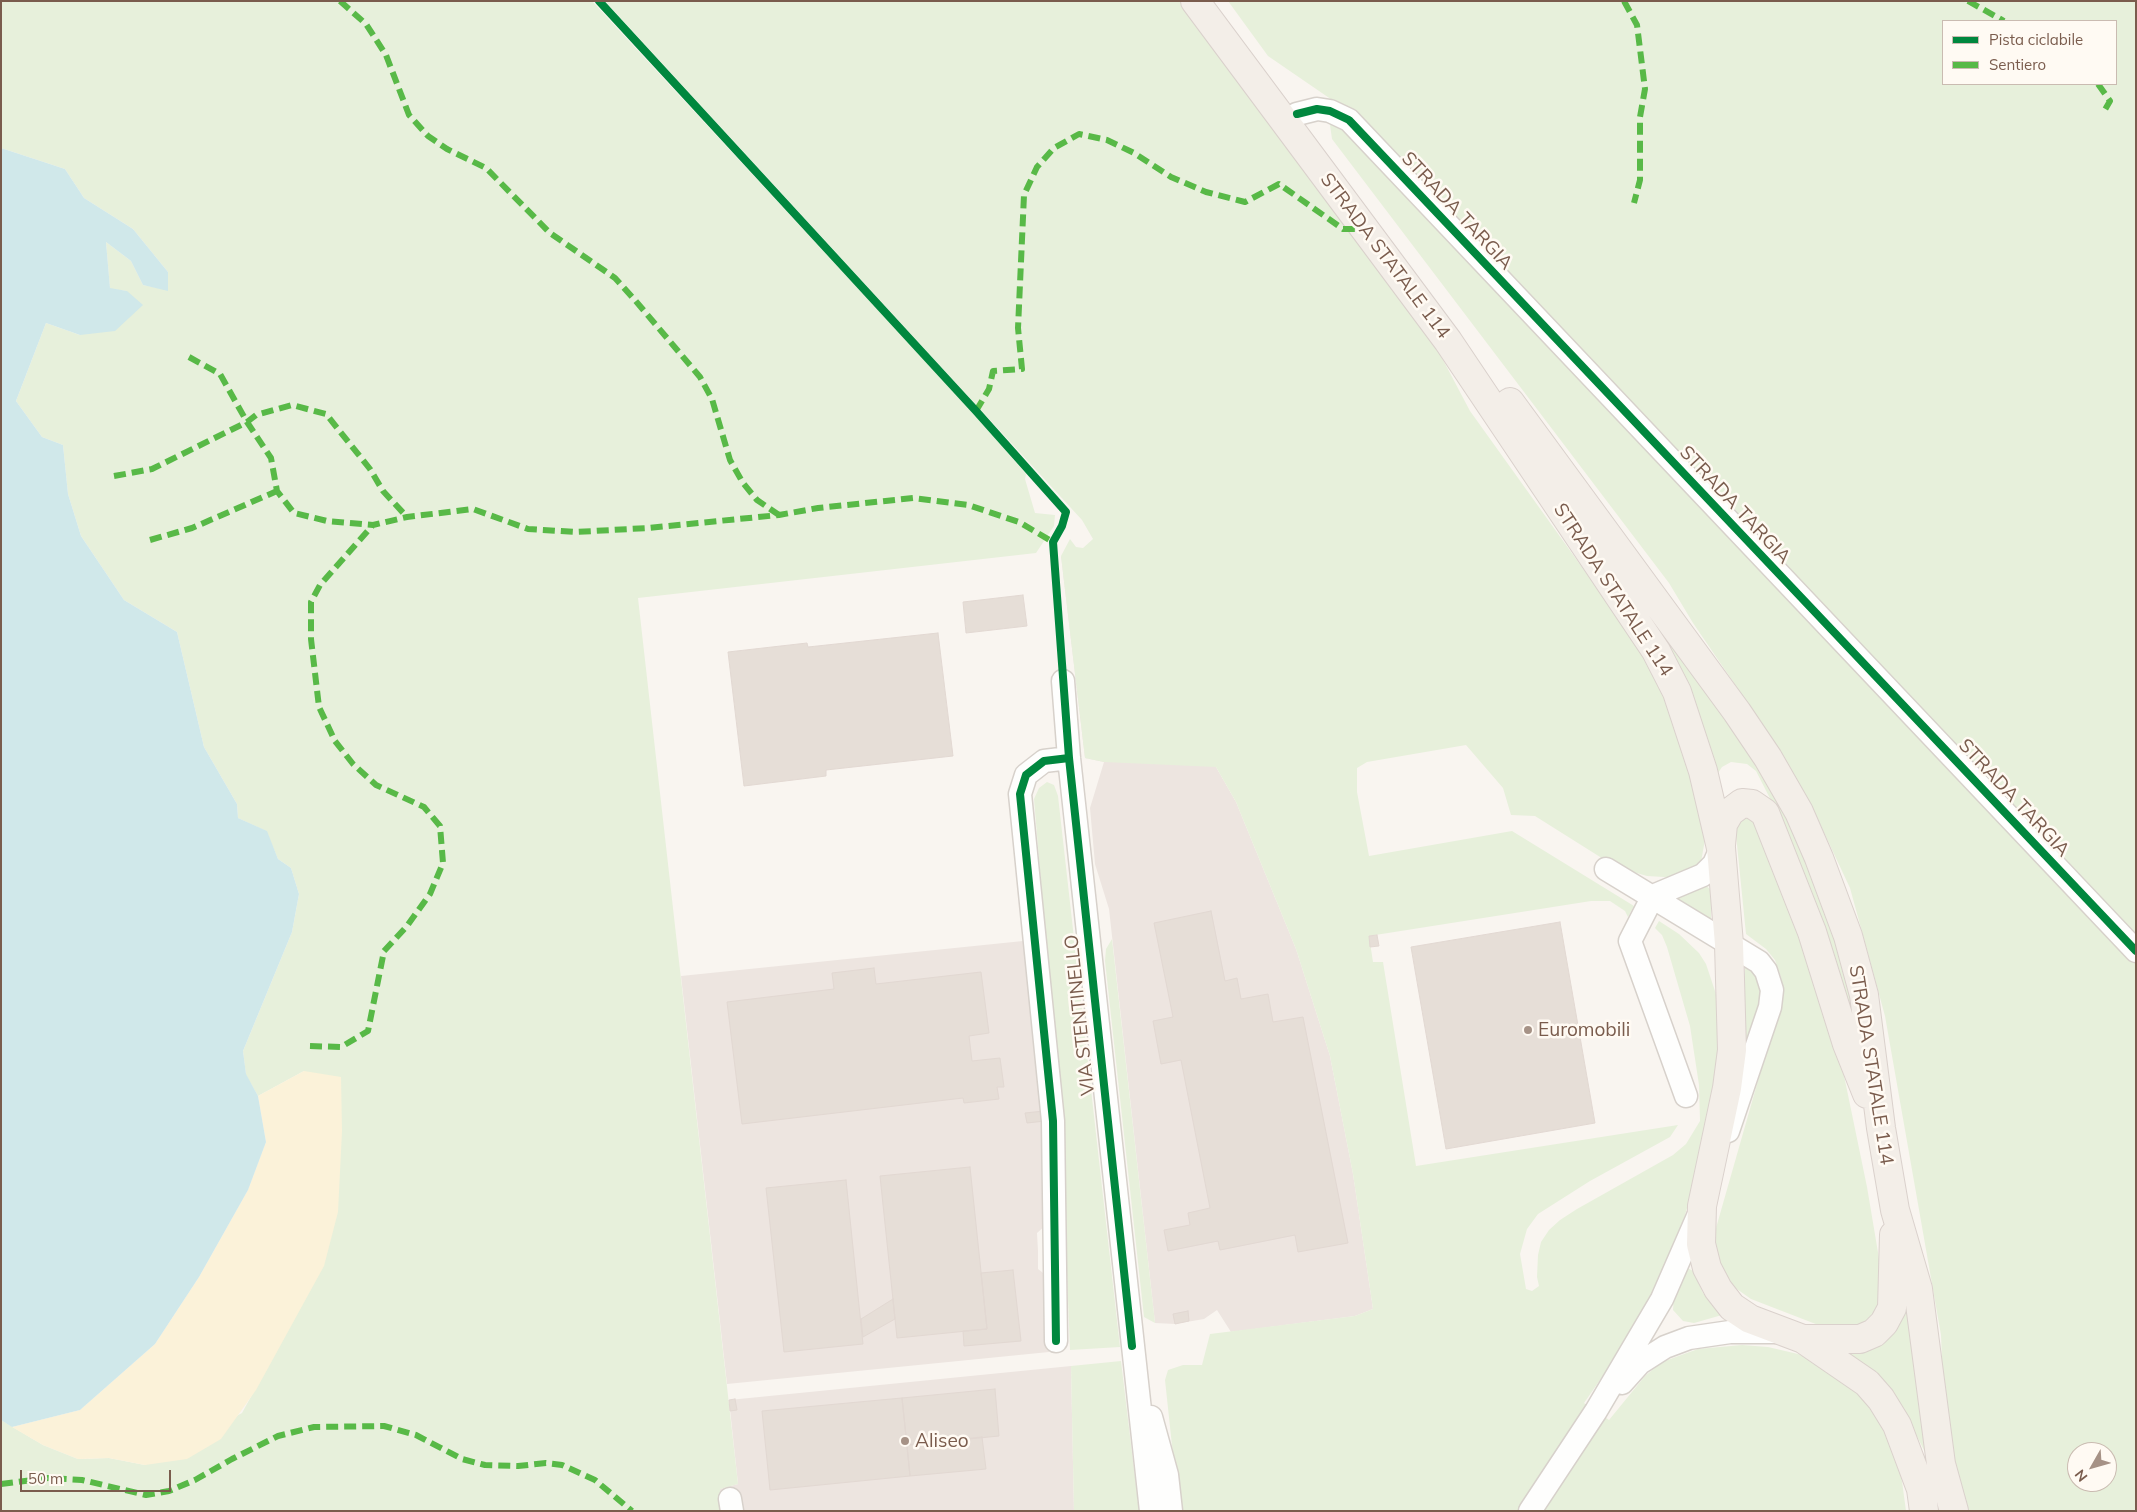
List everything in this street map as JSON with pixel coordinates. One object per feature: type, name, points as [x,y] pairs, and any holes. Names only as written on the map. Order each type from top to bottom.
[{"type":"main road","name":"STRADA STATALE 114","points":[[1195,1],[1448,340],[1656,651],[1676,692],[1689,724],[1703,771],[1721,848],[1730,944],[1732,1050],[1727,1088],[1704,1198],[1701,1244],[1707,1268],[1718,1289],[1732,1307],[1750,1320],[1792,1336],[1867,1383],[1881,1398],[1897,1425],[1909,1453],[1921,1489],[1924,1511]]},
{"type":"main road","name":"STRADA STATALE 114","points":[[1214,1],[1638,574],[1768,758],[1802,820],[1819,858],[1848,936],[1864,995],[1881,1128],[1895,1210],[1918,1289],[1941,1464],[1954,1511]]},
{"type":"main road","points":[[1721,848],[1723,824],[1730,812],[1742,803],[1752,804],[1765,813],[1812,932],[1847,1044],[1881,1128]]},
{"type":"main road","points":[[1792,1336],[1860,1339],[1874,1333],[1884,1323],[1892,1308],[1895,1210]]},
{"type":"street","name":"STRADA TARGIA","points":[[1297,114],[1317,109],[1330,111],[1349,120],[2136,951]]},
{"type":"street","name":"VIA STENTINELLO","points":[[1064,680],[1069,758],[1151,1511]]},
{"type":"street","points":[[1056,1341],[1053,1121],[1020,794],[1026,775],[1044,761],[1069,758]]},
{"type":"street","points":[[1686,1096],[1630,941],[1653,896],[1704,875],[1714,864],[1721,848]]},
{"type":"street","points":[[1530,1511],[1596,1411],[1662,1299],[1704,1198],[1755,1056],[1770,1007],[1772,990],[1766,971],[1759,962],[1606,869]]},
{"type":"street","points":[[1596,1411],[1640,1363],[1665,1347],[1689,1338],[1730,1332],[1792,1336]]},
{"type":"street","points":[[1132,1346],[1167,1475],[1171,1511]]},
{"type":"shaded area","points":[[1061,556],[1216,767],[1236,802],[1296,949],[1330,1056],[1353,1174],[1373,1309],[1355,1316],[1231,1332],[1217,1310],[1204,1319],[1175,1324],[1155,1323],[1109,909],[1095,864],[1090,808],[1104,762],[1085,758]]},
{"type":"shaded area","points":[[1023,941],[1045,1121],[1046,1225],[1037,1233],[1038,1269],[1047,1276],[1049,1352],[727,1384],[681,976]]},
{"type":"shaded area","points":[[1071,1366],[1074,1511],[721,1511],[719,1489],[738,1484],[729,1400]]},
{"type":"green space","points":[[1,1],[592,1],[975,415],[1026,474],[1025,479],[1035,513],[1055,515],[1054,526],[1036,553],[638,598],[738,1484],[720,1489],[721,1511],[1,1511],[1,1420],[43,1445],[78,1459],[109,1458],[145,1465],[242,1413],[288,1329],[304,1071],[258,1096],[246,1075],[243,1051],[292,932],[299,894],[291,868],[278,859],[266,831],[238,818],[237,804],[204,747],[177,632],[124,600],[81,536],[68,494],[63,445],[42,437],[16,401],[46,323],[80,335],[127,291],[110,289],[106,242],[131,261],[143,285],[168,290],[168,272],[133,229],[84,198],[65,169],[1,148]]},
{"type":"green space","points":[[605,1],[1180,1],[1432,339],[1470,411],[1637,644],[1664,688],[1685,742],[1706,834],[1701,862],[1693,870],[1680,878],[1647,876],[1616,867],[1535,816],[1511,815],[1503,788],[1466,745],[1367,762],[1357,768],[1357,792],[1369,856],[1512,831],[1634,906],[1628,917],[1625,911],[1610,901],[1591,901],[1369,936],[1373,962],[1383,962],[1416,1166],[1678,1125],[1670,1137],[1590,1181],[1538,1214],[1527,1229],[1520,1254],[1526,1289],[1532,1291],[1539,1286],[1537,1277],[1538,1255],[1541,1242],[1549,1230],[1577,1209],[1673,1155],[1686,1144],[1700,1121],[1699,1085],[1690,1026],[1667,947],[1662,935],[1655,928],[1659,921],[1679,934],[1699,953],[1706,964],[1717,997],[1718,1049],[1708,1124],[1696,1179],[1684,1218],[1650,1301],[1616,1357],[1584,1403],[1609,1420],[1645,1376],[1662,1362],[1698,1349],[1742,1345],[1768,1347],[1798,1354],[1817,1362],[1860,1392],[1887,1432],[1899,1459],[1906,1511],[1179,1511],[1165,1380],[1168,1370],[1183,1365],[1202,1365],[1210,1334],[1355,1316],[1373,1309],[1353,1174],[1330,1056],[1296,949],[1236,802],[1216,767],[1104,762],[1085,758],[1061,556],[1070,539],[1076,547],[1083,548],[1093,539],[1082,520]]},
{"type":"green space","points":[[1228,1],[2136,1],[2136,943],[1354,115],[1268,56]]},
{"type":"green space","points":[[1334,121],[1353,133],[2136,964],[2136,1511],[1969,1511],[1950,1456],[1943,1386],[1941,1335],[1885,1016],[1850,888],[1812,807],[1768,733],[1693,623],[1669,583],[1332,139],[1330,125]]},
{"type":"green space","points":[[1629,580],[1772,786],[1809,861],[1846,972],[1855,1029],[1782,822],[1756,771],[1747,764],[1731,762],[1722,767],[1718,773],[1715,787]]},
{"type":"green space","points":[[1047,782],[1054,785],[1058,796],[1120,1347],[1070,1350],[1061,1121],[1034,799],[1039,788]]},
{"type":"green space","points":[[1754,816],[1761,822],[1841,1061],[1867,1187],[1886,1300],[1861,1328],[1826,1328],[1751,1299],[1734,1287],[1726,1277],[1716,1254],[1714,1235],[1783,993],[1781,977],[1775,960],[1766,949],[1746,934],[1735,825],[1742,817]]},
{"type":"green space","points":[[1704,884],[1711,890],[1711,919],[1673,897]]},
{"type":"green space","points":[[1112,939],[1155,1323],[1144,1317],[1105,961],[1106,949]]},
{"type":"green space","points":[[1745,965],[1754,972],[1762,990],[1762,1003],[1749,1042],[1744,1039]]},
{"type":"green space","points":[[1686,1267],[1693,1271],[1703,1293],[1722,1315],[1694,1323],[1683,1321],[1673,1310],[1674,1297]]},
{"type":"green space","points":[[1904,1292],[1939,1511],[1937,1511],[1927,1456],[1902,1407],[1889,1388],[1846,1354]]},
{"type":"green space","points":[[1121,1361],[1139,1511],[1074,1511],[1071,1366]]},
{"type":"sand","points":[[304,1071],[341,1077],[342,1131],[338,1212],[324,1266],[256,1390],[221,1439],[187,1459],[145,1465],[109,1458],[78,1459],[43,1445],[12,1427],[80,1410],[155,1344],[199,1277],[248,1190],[266,1142],[258,1096]]},
{"type":"water","points":[[1,148],[65,169],[84,198],[133,229],[168,272],[168,291],[143,285],[131,261],[106,242],[110,288],[127,291],[143,305],[115,331],[80,335],[46,323],[16,401],[42,437],[63,445],[68,494],[81,536],[124,600],[177,632],[204,747],[237,804],[238,818],[267,831],[278,859],[291,868],[299,894],[292,932],[243,1051],[246,1074],[258,1096],[266,1142],[248,1190],[199,1277],[155,1344],[80,1410],[12,1427],[1,1420]]},
{"type":"building","points":[[1023,595],[1027,626],[966,633],[963,602]]},
{"type":"building","points":[[938,633],[953,756],[826,770],[826,776],[744,786],[728,652],[807,643],[808,647]]},
{"type":"building","points":[[1211,911],[1225,981],[1237,978],[1241,999],[1268,994],[1273,1022],[1303,1017],[1348,1243],[1298,1252],[1295,1235],[1220,1250],[1218,1241],[1168,1251],[1164,1230],[1190,1225],[1188,1213],[1210,1208],[1181,1060],[1161,1064],[1153,1021],[1173,1017],[1154,923]]},
{"type":"building","points":[[1560,922],[1595,1123],[1446,1149],[1411,947]]},
{"type":"building","points":[[1377,935],[1379,946],[1370,947],[1369,936]]},
{"type":"building","points":[[874,968],[876,984],[981,972],[989,1033],[969,1036],[972,1061],[1000,1058],[1004,1087],[997,1087],[999,1099],[964,1103],[963,1098],[742,1124],[727,1002],[834,989],[832,973]]},
{"type":"building","points":[[1044,1111],[1045,1121],[1027,1123],[1025,1113]]},
{"type":"building","points":[[970,1167],[987,1329],[897,1338],[880,1176]]},
{"type":"building","points":[[846,1180],[863,1344],[784,1352],[766,1188]]},
{"type":"building","points":[[1013,1270],[1021,1341],[964,1346],[963,1331],[987,1329],[981,1273]]},
{"type":"building","points":[[893,1299],[895,1319],[863,1337],[861,1319]]},
{"type":"building","points":[[1188,1311],[1189,1321],[1175,1324],[1173,1314]]},
{"type":"building","points":[[995,1389],[999,1436],[907,1445],[902,1398]]},
{"type":"building","points":[[902,1398],[910,1476],[770,1490],[762,1411]]},
{"type":"building","points":[[735,1399],[737,1410],[730,1411],[729,1400]]},
{"type":"building","points":[[982,1437],[986,1469],[910,1476],[907,1445]]},
{"type":"marked path","points":[[340,1],[366,24],[386,55],[409,115],[428,136],[447,149],[486,168],[550,233],[615,278],[634,299],[700,377],[712,399],[730,460],[743,483],[757,500],[779,515]]},
{"type":"marked path","points":[[1624,1],[1637,25],[1645,89],[1640,117],[1640,180],[1634,203]]},
{"type":"marked path","points":[[1968,1],[2002,20]]},
{"type":"marked path","points":[[2099,85],[2110,101],[2103,113]]},
{"type":"marked path","points":[[976,411],[989,389],[993,371],[1022,369],[1018,328],[1024,195],[1037,167],[1054,148],[1079,134],[1107,140],[1134,153],[1171,177],[1206,192],[1245,202],[1279,184],[1343,229],[1364,229]]},
{"type":"marked path","points":[[189,357],[220,374],[247,422],[271,458],[277,491],[294,513],[327,521],[373,525],[407,517],[473,509],[528,529],[575,532],[648,528],[779,515],[818,508],[913,498],[968,505],[1019,522],[1053,542]]},
{"type":"marked path","points":[[114,476],[152,469],[247,422],[256,415],[292,405],[326,414],[370,469],[383,491],[407,517]]},
{"type":"marked path","points":[[150,540],[192,528],[277,491]]},
{"type":"marked path","points":[[310,1046],[341,1047],[368,1031],[384,951],[407,926],[430,894],[443,863],[440,826],[424,807],[376,785],[353,764],[335,741],[319,707],[311,639],[311,602],[320,585],[373,525]]},
{"type":"marked path","points":[[1,1484],[48,1478],[82,1480],[146,1495],[169,1491],[195,1480],[278,1436],[314,1427],[384,1426],[416,1435],[462,1459],[485,1465],[518,1466],[546,1463],[562,1465],[595,1480],[632,1511]]},
{"type":"cycle path","points":[[599,1],[976,411],[1066,512],[1062,526],[1053,542],[1069,758],[1132,1346]]},
{"type":"cycle path","points":[[1297,114],[1317,109],[1330,111],[1349,120],[2136,951]]},
{"type":"cycle path","points":[[1056,1341],[1053,1121],[1020,794],[1026,775],[1044,761],[1069,758]]},
{"type":"place","name":"Euromobili","points":[[1528,1030]]},
{"type":"place","name":"Aliseo","points":[[905,1441]]}]
